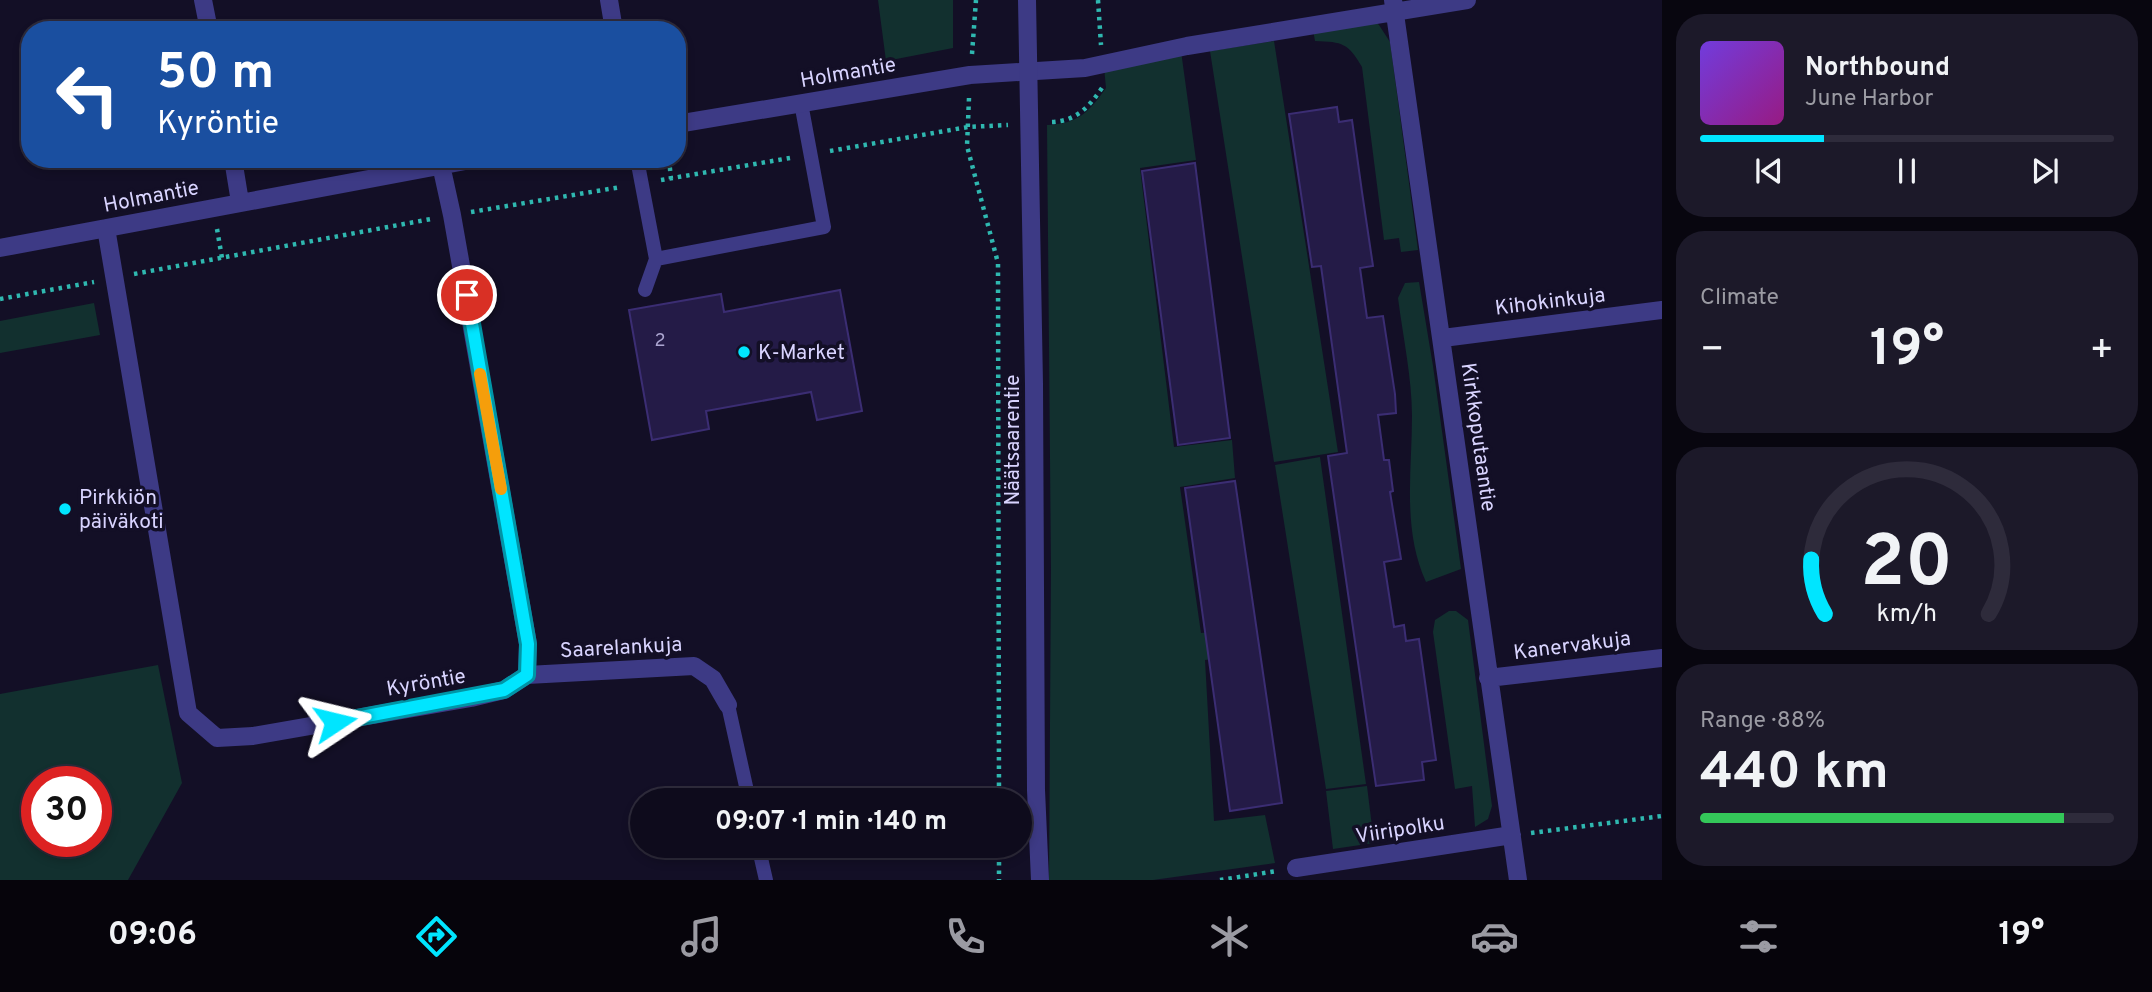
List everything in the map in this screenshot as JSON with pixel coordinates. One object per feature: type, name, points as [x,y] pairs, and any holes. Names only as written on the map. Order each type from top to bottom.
[{"type":"street","points":[[203,0],[207,21]]},
{"type":"street","points":[[609,0],[612,21]]},
{"type":"street","name":"Näätsaarentie","points":[[1027,0],[1034,384],[1036,790],[1040,880]]},
{"type":"street","name":"Holmantie","points":[[686,122],[970,75],[1101,65],[1394,7],[1467,0]]},
{"type":"street","name":"Kirkkoputaantie","points":[[1394,7],[1518,880]]},
{"type":"street","points":[[234,168],[240,202]]},
{"type":"street","name":"Holmantie","points":[[0,248],[425,168]]},
{"type":"street","points":[[442,168],[528,644],[527,675]]},
{"type":"street","name":"Kyröntie","points":[[106,228],[188,712],[217,738],[253,736],[471,698],[504,690],[527,675]]},
{"type":"street","name":"Kihokinkuja","points":[[1443,338],[1662,310]]},
{"type":"street","name":"Kanervakuja","points":[[1488,678],[1662,658]]},
{"type":"street","name":"Saarelankuja","points":[[527,675],[694,666],[712,679],[729,705]]},
{"type":"street","name":"Viiripolku","points":[[1296,868],[1511,835]]},
{"type":"lane","points":[[656,259],[824,227],[801,103]]},
{"type":"lane","points":[[639,168],[656,259],[645,290]]},
{"type":"lane","name":"Saarelankuja","points":[[729,705],[746,788]]},
{"type":"lane","points":[[761,858],[766,880]]},
{"type":"path","points":[[976,0],[967,146],[998,263],[999,788]]},
{"type":"path","points":[[0,299],[452,215],[968,127],[1060,122],[1087,110],[1103,87],[1098,0]]},
{"type":"path","points":[[670,168],[671,178]]},
{"type":"path","points":[[1511,835],[1662,816]]},
{"type":"path","points":[[999,858],[999,880]]},
{"type":"path","points":[[1220,880],[1296,868]]},
{"type":"green space","points":[[878,0],[953,0],[953,48],[886,61]]},
{"type":"green space","points":[[1373,20],[1390,42],[1418,250],[1401,252],[1399,238],[1384,240],[1362,67],[1344,45],[1315,41],[1313,30]]},
{"type":"green space","points":[[1274,41],[1338,452],[1274,462],[1210,51]]},
{"type":"green space","points":[[1181,51],[1196,160],[1140,168],[1174,447],[1232,440],[1235,478],[1180,487],[1201,633],[1256,628],[1261,653],[1205,660],[1214,821],[1265,815],[1275,863],[1153,880],[1049,880],[1051,568],[1047,125],[1075,119],[1094,104],[1106,88],[1104,67]]},
{"type":"green space","points":[[1419,282],[1461,569],[1426,582],[1414,542],[1411,521],[1412,402],[1398,298],[1405,283]]},
{"type":"green space","points":[[94,303],[100,335],[0,353],[0,321]]},
{"type":"green space","points":[[1320,457],[1366,784],[1326,789],[1275,465]]},
{"type":"green space","points":[[1449,611],[1456,611],[1468,620],[1492,806],[1488,819],[1475,827],[1472,786],[1455,789],[1433,632],[1435,620]]},
{"type":"green space","points":[[158,665],[182,783],[128,880],[0,880],[0,694]]},
{"type":"green space","points":[[1367,786],[1374,843],[1333,849],[1326,791]]},
{"type":"building","points":[[1337,107],[1339,122],[1352,120],[1373,266],[1360,268],[1367,318],[1383,316],[1395,394],[1396,413],[1378,415],[1384,460],[1389,460],[1393,491],[1390,492],[1401,559],[1384,562],[1394,627],[1404,625],[1406,641],[1419,639],[1436,760],[1422,762],[1424,780],[1376,786],[1328,456],[1347,453],[1321,266],[1312,267],[1289,114]]},
{"type":"building","points":[[1195,163],[1230,438],[1178,445],[1142,171]]},
{"type":"building","name":"K-Market","points":[[840,290],[862,411],[817,420],[811,392],[706,411],[709,429],[652,440],[629,310],[721,294],[724,312]]},
{"type":"building","points":[[1235,481],[1282,803],[1230,811],[1185,488]]},
{"type":"slow traffic","points":[[480,374],[501,489]]},
{"type":"place","name":"K-Market","points":[[744,352]]},
{"type":"place","name":"Pirkkiön päiväkoti","points":[[65,509]]},
{"type":"route","points":[[335,722],[504,690],[527,675],[528,644],[467,295]]}]
